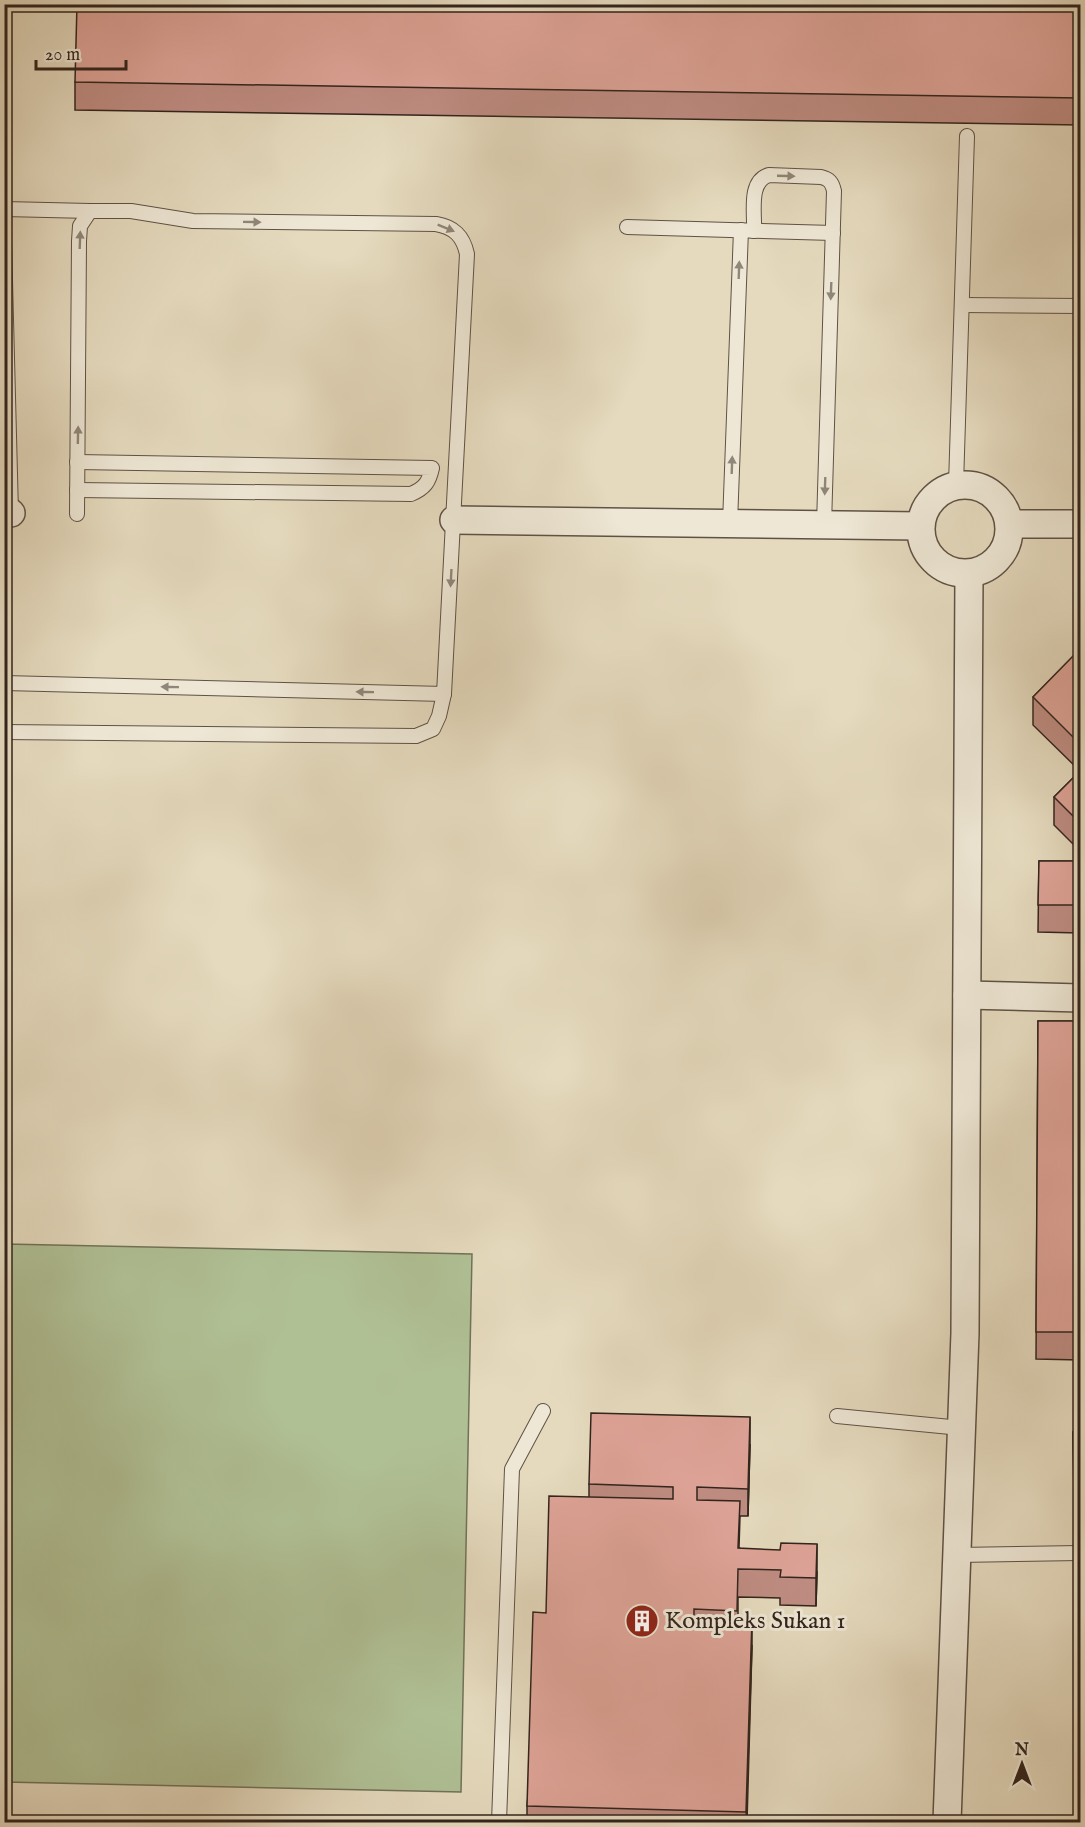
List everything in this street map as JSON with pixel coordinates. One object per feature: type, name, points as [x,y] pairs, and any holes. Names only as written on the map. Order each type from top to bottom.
[{"type":"street","points":[[956,485],[971,485],[991,493],[1006,510],[1010,524],[1009,538],[1004,551],[995,563],[969,574],[953,572],[939,566],[928,555],[922,542],[920,526],[923,512],[931,500],[943,490],[956,485]]},
{"type":"street","points":[[454,520],[920,526]]},
{"type":"street","points":[[1010,524],[1080,524]]},
{"type":"street","points":[[947,1822],[965,1333],[969,574]]},
{"type":"street","points":[[967,995],[1080,998]]},
{"type":"lane","points":[[956,485],[967,136]]},
{"type":"lane","points":[[730,523],[747,230],[757,182],[769,175],[821,177],[833,184],[824,525]]},
{"type":"lane","points":[[4,209],[131,211],[193,221],[436,224],[448,226],[458,233],[465,243],[467,254],[444,694],[439,716],[433,729],[416,736],[4,732]]},
{"type":"lane","points":[[77,514],[79,241],[80,226],[90,211]]},
{"type":"lane","points":[[627,227],[833,233]]},
{"type":"lane","points":[[4,242],[8,513]]},
{"type":"lane","points":[[962,305],[1080,306]]},
{"type":"lane","points":[[77,462],[432,468],[429,481],[422,489],[411,494],[77,490]]},
{"type":"lane","points":[[299,466],[299,492]]},
{"type":"lane","points":[[4,683],[444,694]]},
{"type":"lane","points":[[499,1822],[512,1469],[543,1411]]},
{"type":"lane","points":[[837,1416],[961,1428]]},
{"type":"lane","points":[[957,1555],[1080,1553]]},
{"type":"green space","points":[[5,1244],[472,1254],[461,1792],[5,1782]]},
{"type":"building","points":[[77,4],[1080,4],[1080,98],[75,82]]},
{"type":"building","points":[[1080,649],[1080,744],[1033,697]]},
{"type":"building","points":[[1080,771],[1080,823],[1054,797]]},
{"type":"building","points":[[1039,861],[1080,861],[1080,905],[1038,905]]},
{"type":"building","points":[[1038,1021],[1080,1021],[1080,1332],[1036,1332]]},
{"type":"building","name":"Kompleks Sukan 1","points":[[591,1413],[750,1417],[748,1489],[697,1487],[697,1500],[740,1501],[738,1548],[780,1550],[781,1543],[817,1544],[816,1578],[780,1577],[781,1570],[738,1569],[737,1611],[694,1609],[694,1616],[752,1618],[746,1812],[527,1806],[533,1612],[546,1613],[549,1496],[673,1499],[673,1487],[589,1484]]},
{"type":"building","points":[[1073,1432],[1080,1432],[1080,1481],[1074,1481]]},
{"type":"place","name":"Kompleks Sukan 1","points":[[642,1621]]}]
